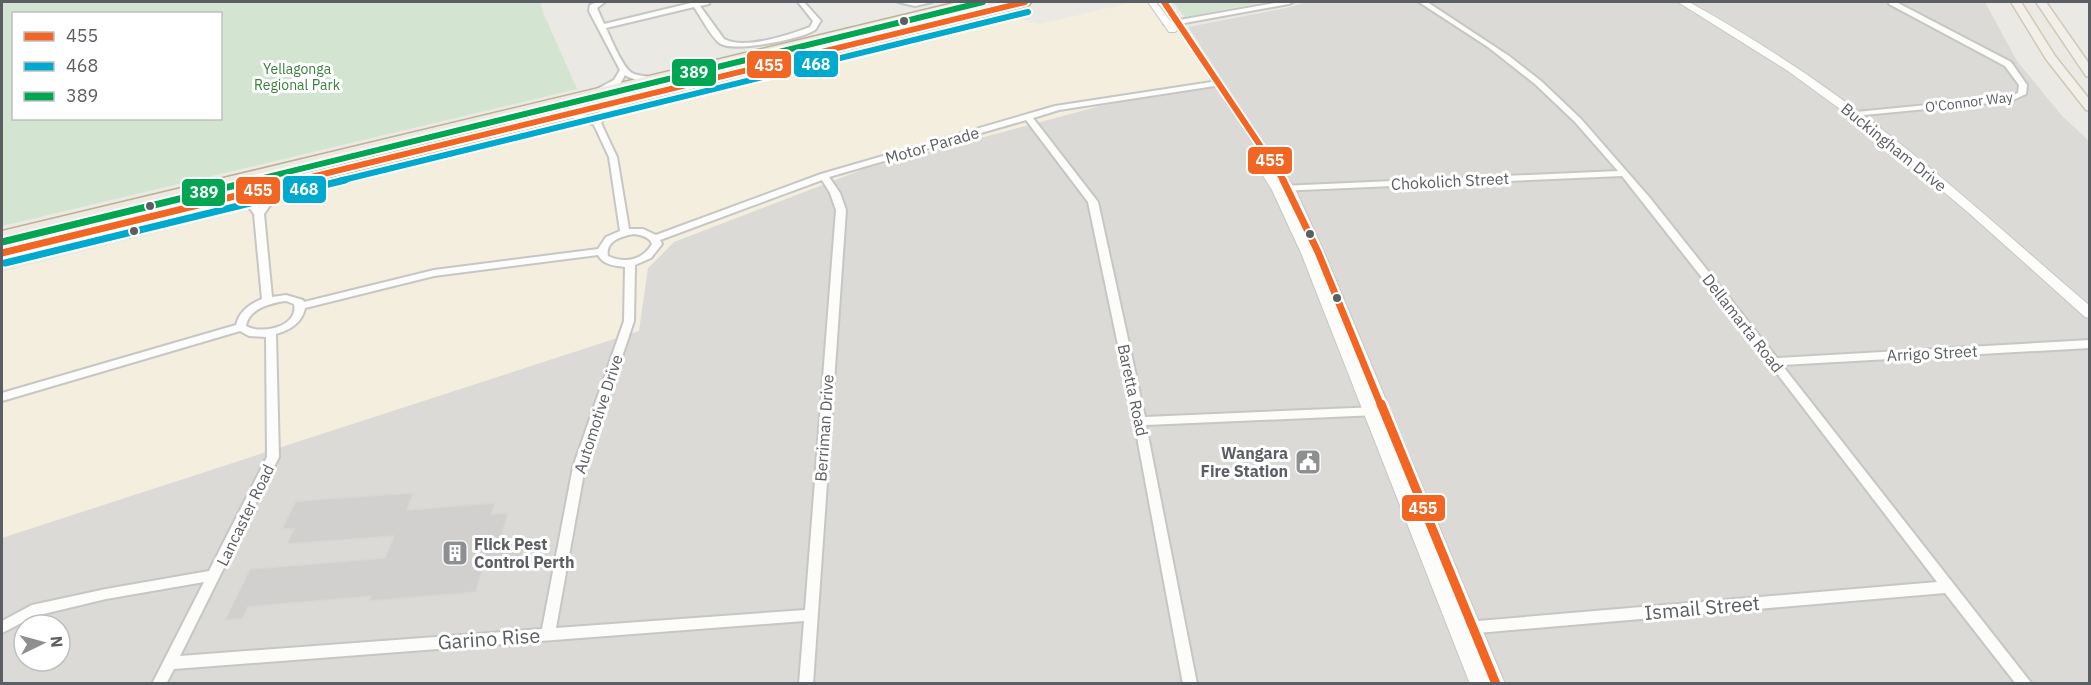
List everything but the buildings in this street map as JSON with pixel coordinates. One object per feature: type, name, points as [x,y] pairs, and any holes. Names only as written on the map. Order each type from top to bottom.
[{"type":"highway","points":[[2,253],[257,182],[598,92],[973,2]]},
{"type":"highway","points":[[2,236],[562,116],[1025,2]]},
{"type":"main road","points":[[2016,2],[2065,81],[2090,108]]},
{"type":"main road","points":[[2041,2],[2090,74]]},
{"type":"street","points":[[601,2],[593,7],[593,11],[624,70],[631,76],[651,79]]},
{"type":"street","points":[[601,27],[694,2],[706,2]]},
{"type":"street","points":[[694,2],[724,45],[732,46],[748,45],[813,28],[817,21],[801,2]]},
{"type":"street","points":[[902,2],[915,4],[928,2]]},
{"type":"street","points":[[1152,2],[1173,23]]},
{"type":"street","points":[[1164,2],[1173,23],[1283,189],[1318,252],[1456,628],[1479,684]]},
{"type":"street","points":[[1173,23],[1289,2]]},
{"type":"street","name":"Dellamarta Road","points":[[1423,2],[1473,33],[1527,73],[1592,135],[1774,362],[1947,587],[2025,684]]},
{"type":"street","name":"Buckingham Drive","points":[[1683,2],[1761,49],[1860,114],[2090,314]]},
{"type":"street","name":"Buckingham Drive","points":[[1694,2],[1769,47],[1860,114],[1975,202],[2090,302]]},
{"type":"street","name":"O'Connor Way","points":[[1860,114],[2011,99],[2022,94],[2023,85],[2008,64],[1892,2]]},
{"type":"street","points":[[598,92],[617,82],[624,70]]},
{"type":"street","name":"Motor Parade","points":[[655,238],[824,176],[1058,108],[1213,84]]},
{"type":"street","points":[[597,123],[604,113],[622,101]]},
{"type":"street","points":[[562,116],[581,116],[597,123],[613,157],[625,232]]},
{"type":"street","name":"Baretta Road","points":[[1029,118],[1093,202],[1140,421],[1190,684]]},
{"type":"street","name":"Chokolich Street","points":[[1283,189],[1623,172]]},
{"type":"street","name":"Berriman Drive","points":[[806,684],[841,210],[835,193],[824,176]]},
{"type":"street","points":[[257,182],[268,201],[259,214]]},
{"type":"street","points":[[257,182],[253,206],[259,214],[267,301]]},
{"type":"street","points":[[625,232],[643,232],[655,238],[657,244],[649,256],[630,264],[610,262],[604,258],[602,252],[608,241],[625,232]]},
{"type":"street","points":[[301,306],[434,273],[602,252]]},
{"type":"street","name":"Automotive Drive","points":[[548,634],[579,466],[629,321],[630,264]]},
{"type":"street","points":[[241,327],[244,316],[267,301],[293,299],[301,306]]},
{"type":"street","points":[[2,397],[241,327],[252,334],[271,333],[297,318],[301,306]]},
{"type":"street","name":"Lancaster Road","points":[[159,684],[273,458],[271,333]]},
{"type":"street","name":"Arrigo Street","points":[[1774,362],[2090,344]]},
{"type":"street","points":[[1140,421],[1377,411]]},
{"type":"street","points":[[1377,411],[1496,684]]},
{"type":"street","points":[[2,627],[32,611],[106,594],[215,575]]},
{"type":"street","name":"Ismail Street","points":[[1456,628],[1947,587]]},
{"type":"street","name":"Garino Rise","points":[[169,663],[810,615]]},
{"type":"shaded area","points":[[1134,2],[1160,2],[1188,27],[1225,84],[1100,106],[864,169],[674,242],[648,269],[639,331],[2,538],[2,272],[1011,16],[1040,24]]},
{"type":"shaded area","points":[[1308,2],[1985,2],[2017,61],[2062,116],[2089,141],[2089,683],[2,683],[2,538],[639,331],[648,268],[674,242],[864,169],[1100,106],[1225,84],[1188,27]]},
{"type":"green space","name":"Yellagonga Regional Park","points":[[2,2],[541,2],[542,10],[577,89],[2,226]]},
{"type":"green space","points":[[1173,2],[1265,2],[1185,17]]},
{"type":"transit line","name":"389","points":[[2,242],[983,2]]},
{"type":"transit line","name":"455","points":[[2,253],[1025,2]]},
{"type":"transit line","name":"455","points":[[1164,2],[1289,189],[1318,252],[1496,684]]},
{"type":"transit line","name":"468","points":[[5,263],[1028,12]]},
{"type":"place","name":"Wangara Fire Station","points":[[1308,462]]},
{"type":"place","name":"Flick Pest Control Perth","points":[[455,553]]}]
